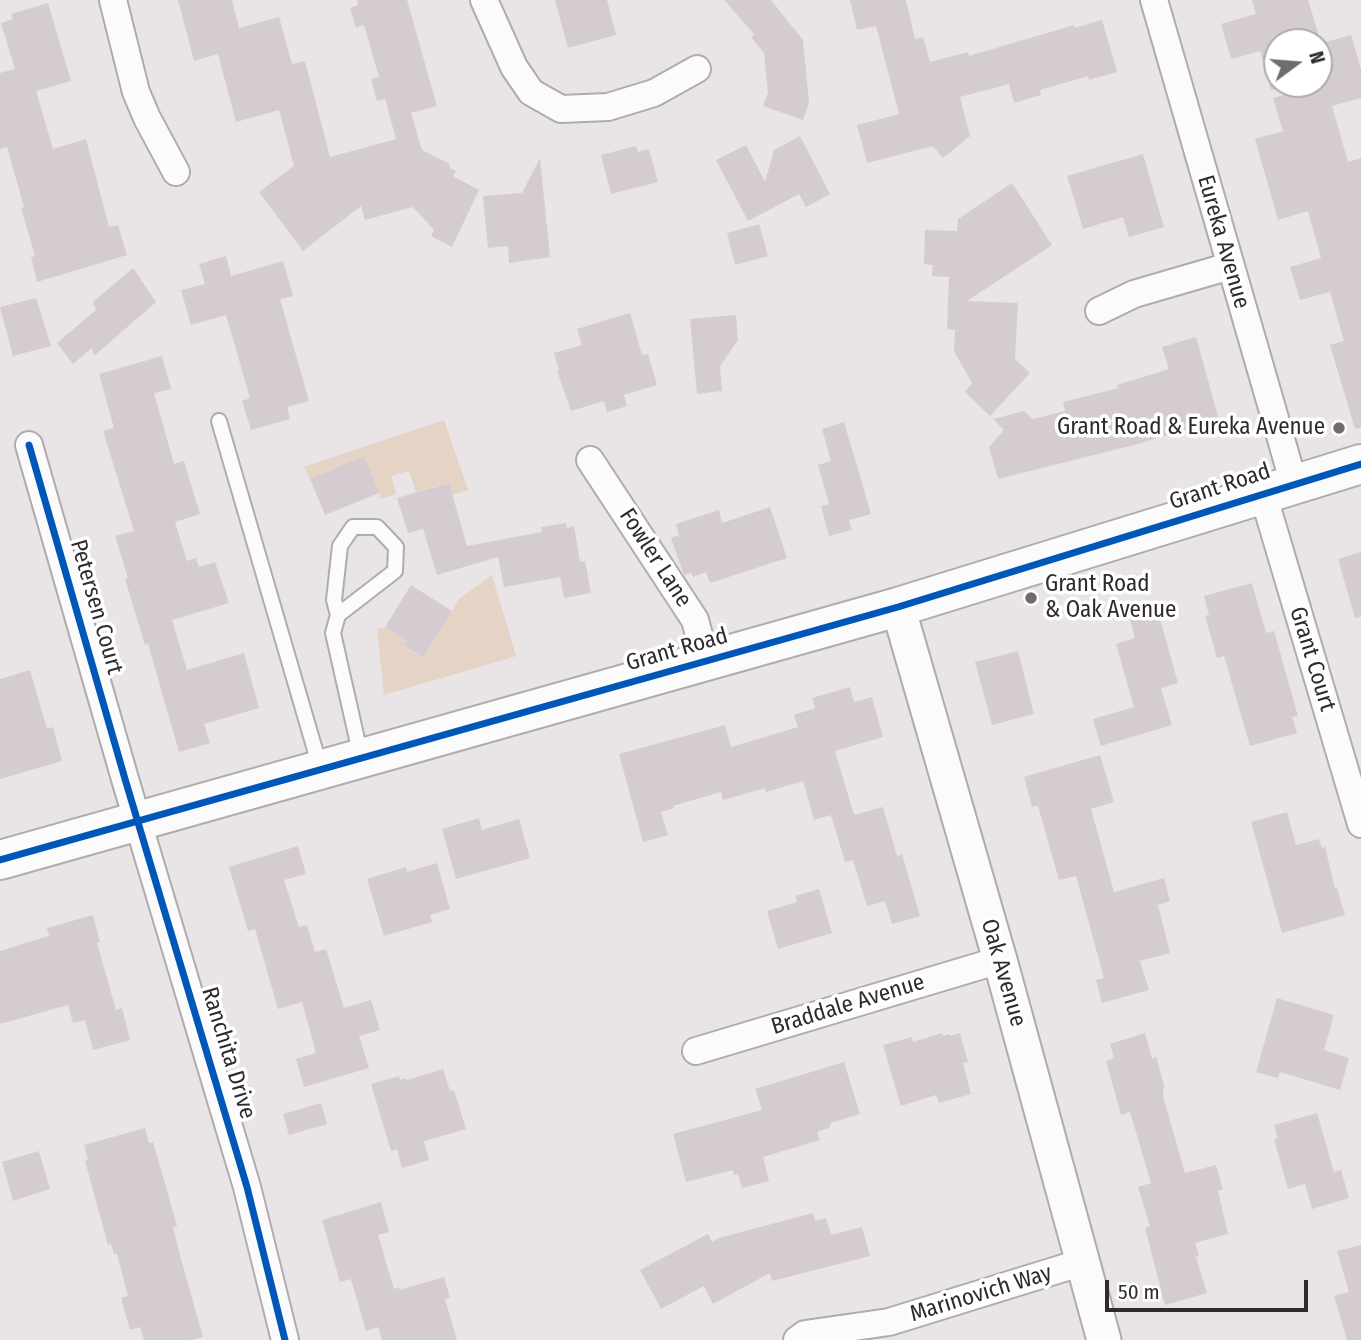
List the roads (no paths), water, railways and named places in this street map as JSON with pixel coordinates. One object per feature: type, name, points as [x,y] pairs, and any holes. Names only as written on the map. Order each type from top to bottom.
[{"type":"main road","name":"Grant Road","points":[[0,860],[898,607],[1361,464]]},
{"type":"street","points":[[113,0],[136,92],[176,172]]},
{"type":"street","points":[[484,0],[514,67],[531,92],[561,108],[608,107],[620,104],[654,93],[697,69]]},
{"type":"street","name":"Eureka Avenue","points":[[1154,0],[1230,266],[1278,489]]},
{"type":"street","points":[[1099,311],[1134,294],[1230,266]]},
{"type":"street","name":"Petersen Court","points":[[29,445],[125,779]]},
{"type":"street","name":"Fowler Lane","points":[[590,460],[695,620],[706,662]]},
{"type":"street","name":"Grant Court","points":[[1278,489],[1361,824]]},
{"type":"street","name":"Oak Avenue","points":[[898,607],[1000,960],[1104,1340]]},
{"type":"street","name":"Ranchita Drive","points":[[125,779],[247,1187],[285,1340]]},
{"type":"street","name":"Braddale Avenue","points":[[696,1051],[1000,960]]},
{"type":"street","name":"Marinovich Way","points":[[797,1340],[805,1334],[888,1322],[1083,1262]]},
{"type":"lane","points":[[219,421],[321,768]]},
{"type":"lane","points":[[338,615],[395,571],[396,547],[377,527],[353,527],[340,546],[334,600],[338,615],[333,633],[336,654],[361,758]]},
{"type":"place","name":"Grant Road & Eureka Avenue","points":[[1339,428]]},
{"type":"place","name":"Grant Road & Oak Avenue","points":[[1031,598]]}]
